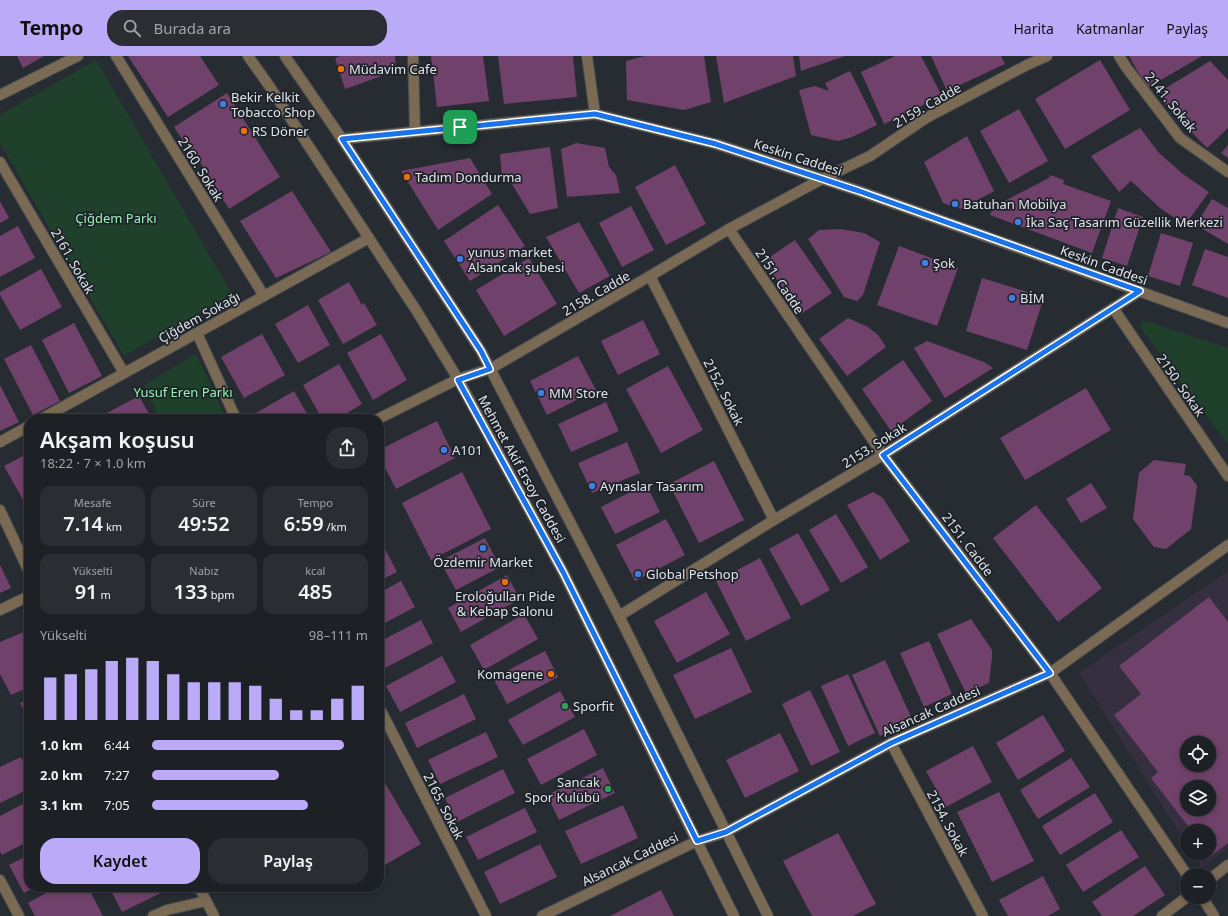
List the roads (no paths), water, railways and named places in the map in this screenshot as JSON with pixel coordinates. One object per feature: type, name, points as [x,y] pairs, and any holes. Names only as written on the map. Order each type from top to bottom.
[{"type":"street","points":[[0,95],[78,56]]},
{"type":"street","name":"2160. Sokak","points":[[116,56],[264,296]]},
{"type":"street","name":"Mehmet Akif Ersoy Caddesi","points":[[248,56],[416,310],[458,380],[563,572],[734,916]]},
{"type":"street","name":"Mehmet Akif Ersoy Caddesi","points":[[284,56],[342,139],[481,351],[619,616],[768,916]]},
{"type":"street","points":[[413,56],[415,131]]},
{"type":"street","points":[[587,56],[595,114]]},
{"type":"street","name":"2159. Cadde","points":[[822,179],[870,156],[926,118],[1047,56]]},
{"type":"street","name":"2141. Sokak","points":[[1119,56],[1180,138],[1228,172]]},
{"type":"street","name":"Keskin Caddesi","points":[[342,139],[595,114],[716,144],[822,179],[1228,323]]},
{"type":"street","name":"2161. Sokak","points":[[0,162],[124,373]]},
{"type":"street","name":"2158. Cadde","points":[[384,416],[458,380],[490,369],[729,229],[822,179]]},
{"type":"street","name":"2151. Cadde","points":[[729,229],[883,455],[1050,673],[1182,868]]},
{"type":"street","name":"Çiğdem Sokağı","points":[[50,414],[369,238]]},
{"type":"street","name":"2152. Sokak","points":[[650,276],[774,520]]},
{"type":"street","name":"2153. Sokak","points":[[619,616],[774,520],[883,455],[1140,291]]},
{"type":"street","name":"2150. Sokak","points":[[1113,308],[1228,476]]},
{"type":"street","points":[[197,332],[234,414]]},
{"type":"street","points":[[0,442],[24,429]]},
{"type":"street","points":[[0,510],[24,561]]},
{"type":"street","name":"Alsancak Caddesi","points":[[542,916],[697,841],[726,832],[891,743],[1050,673],[1228,545]]},
{"type":"street","points":[[0,610],[24,598]]},
{"type":"street","name":"2165. Sokak","points":[[384,717],[486,916]]},
{"type":"street","name":"2154. Sokak","points":[[891,743],[983,916]]},
{"type":"street","points":[[1216,874],[1228,865]]},
{"type":"street","points":[[0,880],[18,916]]},
{"type":"street","points":[[202,892],[214,916]]},
{"type":"street","points":[[153,916],[167,910],[206,901]]},
{"type":"street","points":[[1162,916],[1180,903]]},
{"type":"street","points":[[1206,904],[1214,916]]},
{"type":"place","name":"Müdavim Cafe","points":[[341,69]]},
{"type":"place","name":"Bekir Kelkit Tobacco Shop","points":[[223,104]]},
{"type":"place","name":"RS Döner","points":[[244,131]]},
{"type":"place","name":"Tadım Dondurma","points":[[407,177]]},
{"type":"place","name":"Batuhan Mobilya","points":[[955,204]]},
{"type":"place","name":"İka Saç Tasarım Güzellik Merkezi","points":[[1018,222]]},
{"type":"place","name":"yunus market Alsancak şubesi","points":[[460,259]]},
{"type":"place","name":"Şok","points":[[925,263]]},
{"type":"place","name":"BİM","points":[[1012,298]]},
{"type":"place","name":"MM Store","points":[[541,393]]},
{"type":"place","name":"A101","points":[[444,450]]},
{"type":"place","name":"Aynaslar Tasarım","points":[[592,486]]},
{"type":"place","name":"Özdemir Market","points":[[483,548]]},
{"type":"place","name":"Global Petshop","points":[[638,574]]},
{"type":"place","name":"Eroloğulları Pide & Kebap Salonu","points":[[505,582]]},
{"type":"place","name":"Komagene","points":[[551,674]]},
{"type":"place","name":"Sporfit","points":[[565,706]]},
{"type":"place","name":"Sancak Spor Kulübü","points":[[608,789]]},
{"type":"park label","name":"Çiğdem Parkı","points":[[116,218]]},
{"type":"park label","name":"Yusuf Eren Parkı","points":[[183,392]]}]
